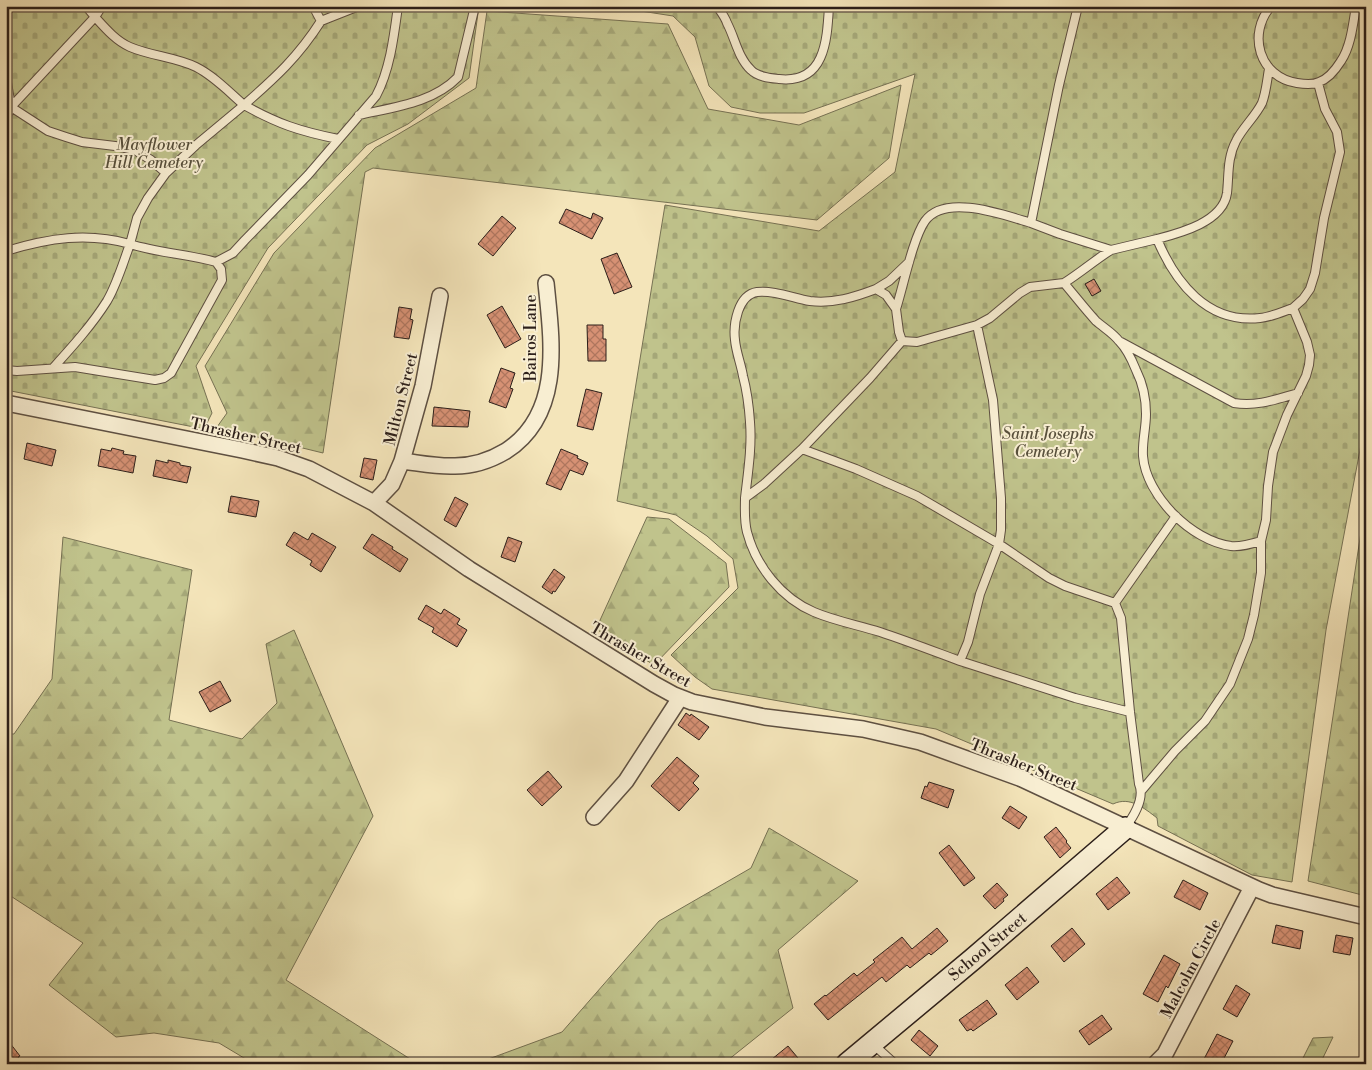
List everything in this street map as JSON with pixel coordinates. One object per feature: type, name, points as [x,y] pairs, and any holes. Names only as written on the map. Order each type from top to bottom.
[{"type":"street","name":"Bairos Lane","points":[[402,461],[454,466],[483,462],[499,455],[512,446],[532,426],[545,399],[550,370],[550,328],[546,283]]},
{"type":"street","name":"Milton Street","points":[[374,503],[392,484],[402,461],[423,386],[440,296]]},
{"type":"street","name":"Thrasher Street","points":[[6,403],[278,458],[310,469],[374,503],[469,570],[654,684],[680,698],[766,717],[863,729],[920,742],[1022,779],[1272,895],[1366,918]]},
{"type":"street","points":[[594,817],[626,781],[680,698]]},
{"type":"street","name":"School Street","points":[[847,1064],[1125,828]]},
{"type":"street","name":"Malcolm Circle","points":[[1155,1064],[1165,1054],[1252,887]]},
{"type":"lane","points":[[86,6],[110,33],[128,46],[182,61],[198,68],[216,80],[244,105],[273,121],[295,129],[338,139]]},
{"type":"lane","points":[[6,118],[11,107],[95,17],[102,6]]},
{"type":"lane","points":[[313,6],[322,21]]},
{"type":"lane","points":[[53,368],[76,342],[107,301],[118,278],[138,218],[148,198],[166,173],[290,64],[322,21],[359,6]]},
{"type":"lane","points":[[216,262],[233,253],[308,175],[376,96],[382,84],[398,6]]},
{"type":"lane","points":[[359,115],[418,101],[436,94],[451,84],[458,77],[475,6]]},
{"type":"lane","points":[[717,6],[727,22],[744,63],[752,72],[763,77],[784,80],[806,76],[818,63],[828,33],[829,6]]},
{"type":"lane","points":[[1031,223],[1059,85],[1078,6]]},
{"type":"lane","points":[[1271,6],[1266,13],[1258,34],[1264,62],[1279,77],[1294,82],[1318,83],[1331,74],[1345,54],[1356,6]]},
{"type":"lane","points":[[902,341],[917,342],[977,325],[990,318],[1030,287],[1064,283],[1111,250],[1192,228],[1210,218],[1224,203],[1228,163],[1232,151],[1236,140],[1262,102],[1269,69]]},
{"type":"lane","points":[[6,76],[11,107],[48,130],[82,142],[135,150],[151,160],[166,173]]},
{"type":"lane","points":[[1157,239],[1164,256],[1188,291],[1211,308],[1233,316],[1260,318],[1293,308],[1303,299],[1310,289],[1316,273],[1324,218],[1340,152],[1338,132],[1325,109],[1318,83]]},
{"type":"lane","points":[[902,341],[896,309],[918,236],[925,221],[933,213],[957,206],[1006,215],[1111,250]]},
{"type":"lane","points":[[6,250],[80,236],[114,240],[148,250],[198,257],[216,262],[221,269],[222,280],[171,373],[164,378],[155,380],[94,369],[6,370]]},
{"type":"lane","points":[[910,260],[890,281],[876,289],[855,296],[824,302],[757,292],[748,296],[742,303],[734,338],[750,419],[751,436],[744,514],[747,532],[755,553],[764,570],[777,586],[791,598],[815,612],[1075,698],[1130,712]]},
{"type":"lane","points":[[1064,283],[1096,320],[1120,341],[1234,403],[1244,405],[1266,403],[1298,393]]},
{"type":"lane","points":[[876,289],[886,295],[896,309]]},
{"type":"lane","points":[[1125,828],[1134,815],[1142,790],[1175,751],[1205,721],[1230,684],[1248,638],[1261,574],[1261,541],[1266,520],[1272,459],[1279,434],[1306,376],[1310,355],[1307,342],[1293,308]]},
{"type":"lane","points":[[960,661],[968,642],[983,587],[999,544],[1001,498],[993,400],[977,325]]},
{"type":"lane","points":[[745,498],[764,484],[802,449],[870,378],[902,341]]},
{"type":"lane","points":[[1120,341],[1132,360],[1142,385],[1146,415],[1143,456],[1145,467],[1161,498],[1188,528],[1213,542],[1233,546],[1261,541]]},
{"type":"lane","points":[[802,449],[864,472],[917,496],[999,544],[1048,578],[1064,586],[1115,603],[1121,618],[1130,712],[1142,790]]},
{"type":"lane","points":[[1115,603],[1176,516]]},
{"type":"lane","points":[[872,1043],[894,1064]]},
{"type":"green space","name":"Mayflower Hill Cemetery","points":[[6,6],[479,6],[469,78],[408,124],[367,145],[268,248],[196,366],[212,413],[204,429],[6,390]]},
{"type":"green space","name":"Saint Josephs Cemetery","points":[[596,6],[1366,6],[1366,418],[1326,630],[1292,882],[1252,875],[1158,826],[1157,818],[1136,804],[1125,801],[1113,804],[936,729],[712,689],[695,677],[671,655],[738,588],[733,559],[707,536],[676,515],[617,501],[665,205],[819,231],[895,172],[915,74],[804,113],[760,113],[731,107],[709,86],[695,37],[673,16]]},
{"type":"green space","points":[[487,11],[668,24],[708,109],[799,125],[901,85],[889,158],[817,220],[373,168],[365,172],[323,453],[217,427],[227,413],[205,366],[274,253],[375,148],[476,88]]},
{"type":"green space","points":[[1364,512],[1366,513],[1366,896],[1308,881]]},
{"type":"green space","points":[[647,517],[669,519],[726,563],[729,587],[654,665],[596,629]]},
{"type":"green space","points":[[63,537],[192,570],[169,720],[242,739],[277,703],[266,644],[294,630],[373,816],[286,980],[418,1064],[254,1064],[219,1043],[154,1033],[116,1037],[49,985],[83,943],[6,893],[6,734],[14,734],[52,679]]},
{"type":"green space","points":[[769,828],[858,881],[778,950],[793,1008],[723,1064],[475,1064],[562,1032],[659,921],[751,868]]},
{"type":"green space","points":[[1333,1037],[1320,1064],[1300,1064],[1313,1038]]},
{"type":"building","points":[[566,209],[591,219],[593,213],[603,218],[592,239],[559,223]]},
{"type":"building","points":[[502,216],[516,228],[493,256],[478,244]]},
{"type":"building","points":[[617,253],[632,287],[614,294],[601,259]]},
{"type":"building","points":[[1094,279],[1101,291],[1092,296],[1085,284]]},
{"type":"building","points":[[502,306],[521,339],[505,348],[487,315]]},
{"type":"building","points":[[399,307],[412,309],[410,319],[413,320],[409,339],[394,337]]},
{"type":"building","points":[[587,325],[603,325],[603,339],[606,339],[606,361],[588,361]]},
{"type":"building","points":[[501,368],[515,373],[510,388],[513,389],[506,408],[489,402]]},
{"type":"building","points":[[586,389],[602,393],[593,430],[577,426]]},
{"type":"building","points":[[434,407],[470,411],[468,427],[432,426]]},
{"type":"building","points":[[27,443],[56,450],[52,466],[24,459]]},
{"type":"building","points":[[112,448],[124,451],[123,454],[136,456],[133,473],[98,466],[101,449],[111,451]]},
{"type":"building","points":[[561,449],[578,456],[577,458],[588,463],[583,475],[570,470],[561,490],[546,484]]},
{"type":"building","points":[[364,458],[377,460],[373,480],[360,477]]},
{"type":"building","points":[[156,460],[168,463],[168,460],[191,467],[187,483],[153,476]]},
{"type":"building","points":[[231,496],[259,501],[256,517],[228,512]]},
{"type":"building","points":[[455,497],[468,504],[456,527],[444,520]]},
{"type":"building","points":[[294,532],[308,540],[312,533],[336,547],[321,572],[310,565],[312,561],[286,545]]},
{"type":"building","points":[[372,534],[408,559],[400,572],[363,548]]},
{"type":"building","points":[[508,537],[522,542],[515,562],[501,557]]},
{"type":"building","points":[[554,569],[565,577],[552,594],[542,587]]},
{"type":"building","points":[[426,605],[441,614],[444,609],[460,619],[457,624],[467,630],[457,647],[432,632],[434,628],[418,619]]},
{"type":"building","points":[[220,681],[231,701],[210,712],[199,692]]},
{"type":"building","points":[[686,713],[690,716],[691,714],[709,727],[699,740],[678,725]]},
{"type":"building","points":[[677,757],[699,776],[693,783],[699,789],[679,811],[651,786]]},
{"type":"building","points":[[548,771],[562,787],[542,806],[527,790]]},
{"type":"building","points":[[929,782],[954,790],[948,808],[921,798],[925,786],[927,787]]},
{"type":"building","points":[[1010,806],[1027,817],[1019,829],[1002,818]]},
{"type":"building","points":[[1056,827],[1071,848],[1060,858],[1044,837]]},
{"type":"building","points":[[949,845],[975,878],[964,886],[939,853]]},
{"type":"building","points":[[1117,877],[1130,893],[1108,910],[1096,894]]},
{"type":"building","points":[[1183,880],[1208,893],[1200,910],[1174,897]]},
{"type":"building","points":[[997,883],[1008,895],[995,909],[983,896]]},
{"type":"building","points":[[1276,925],[1303,931],[1300,949],[1272,943]]},
{"type":"building","points":[[937,928],[948,941],[931,955],[929,953],[910,968],[907,965],[886,982],[882,977],[828,1020],[814,1004],[854,973],[857,976],[875,962],[873,960],[902,937],[912,949]]},
{"type":"building","points":[[1072,928],[1085,944],[1064,962],[1051,946]]},
{"type":"building","points":[[1336,935],[1353,938],[1350,955],[1333,952]]},
{"type":"building","points":[[1164,955],[1180,964],[1168,988],[1166,986],[1158,1002],[1143,994]]},
{"type":"building","points":[[1027,967],[1039,982],[1017,1000],[1005,985]]},
{"type":"building","points":[[1236,985],[1250,994],[1237,1017],[1223,1009]]},
{"type":"building","points":[[987,1000],[997,1014],[973,1031],[971,1029],[967,1031],[959,1020]]},
{"type":"building","points":[[1102,1015],[1112,1029],[1089,1045],[1079,1031]]},
{"type":"building","points":[[919,1030],[938,1046],[930,1056],[911,1040]]},
{"type":"building","points":[[1217,1034],[1233,1041],[1221,1064],[1215,1064],[1204,1059]]},
{"type":"building","points":[[6,1038],[20,1056],[18,1057],[23,1064],[6,1064]]},
{"type":"building","points":[[788,1046],[803,1064],[766,1064]]}]
